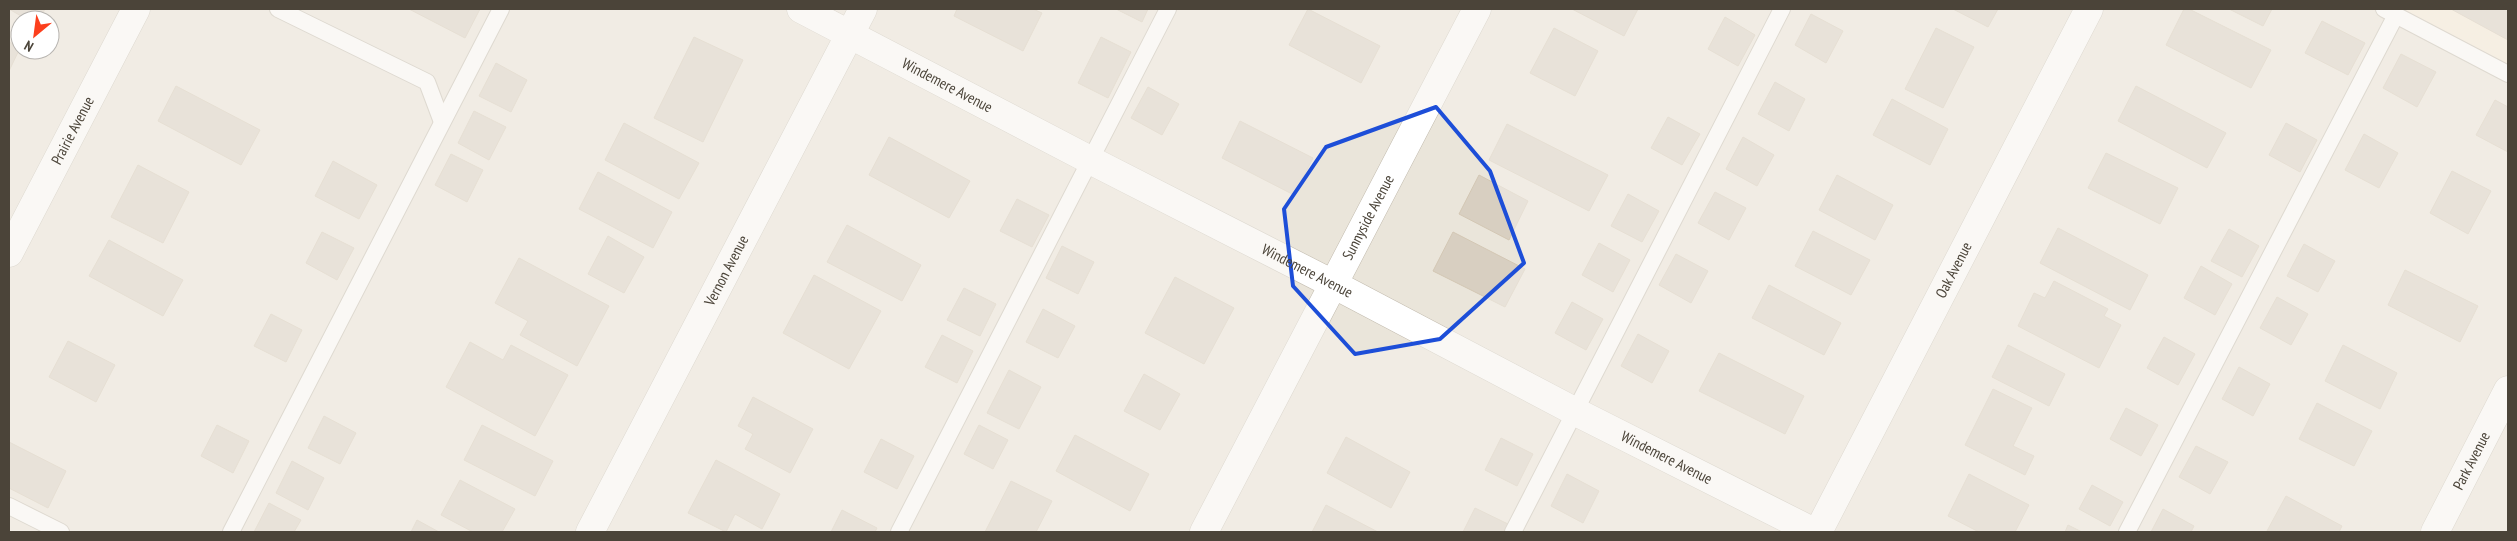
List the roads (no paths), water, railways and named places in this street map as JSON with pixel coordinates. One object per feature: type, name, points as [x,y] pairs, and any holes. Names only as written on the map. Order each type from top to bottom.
[{"type":"street","name":"Prairie Avenue","points":[[9,253],[136,9]]},
{"type":"street","name":"Windemere Avenue","points":[[801,9],[1576,412],[1814,532]]},
{"type":"street","name":"Vernon Avenue","points":[[590,532],[863,9]]},
{"type":"street","name":"Sunnyside Avenue","points":[[1204,532],[1478,9]]},
{"type":"street","name":"Oak Avenue","points":[[1818,532],[2089,9]]},
{"type":"street","name":"Park Avenue","points":[[2434,532],[2508,390]]},
{"type":"lane","points":[[278,9],[427,82],[442,122]]},
{"type":"lane","points":[[231,532],[502,9]]},
{"type":"lane","points":[[899,532],[1168,9]]},
{"type":"lane","points":[[1513,532],[1782,9]]},
{"type":"lane","points":[[2127,532],[2390,12],[2508,74]]},
{"type":"lane","points":[[9,506],[61,532]]}]
